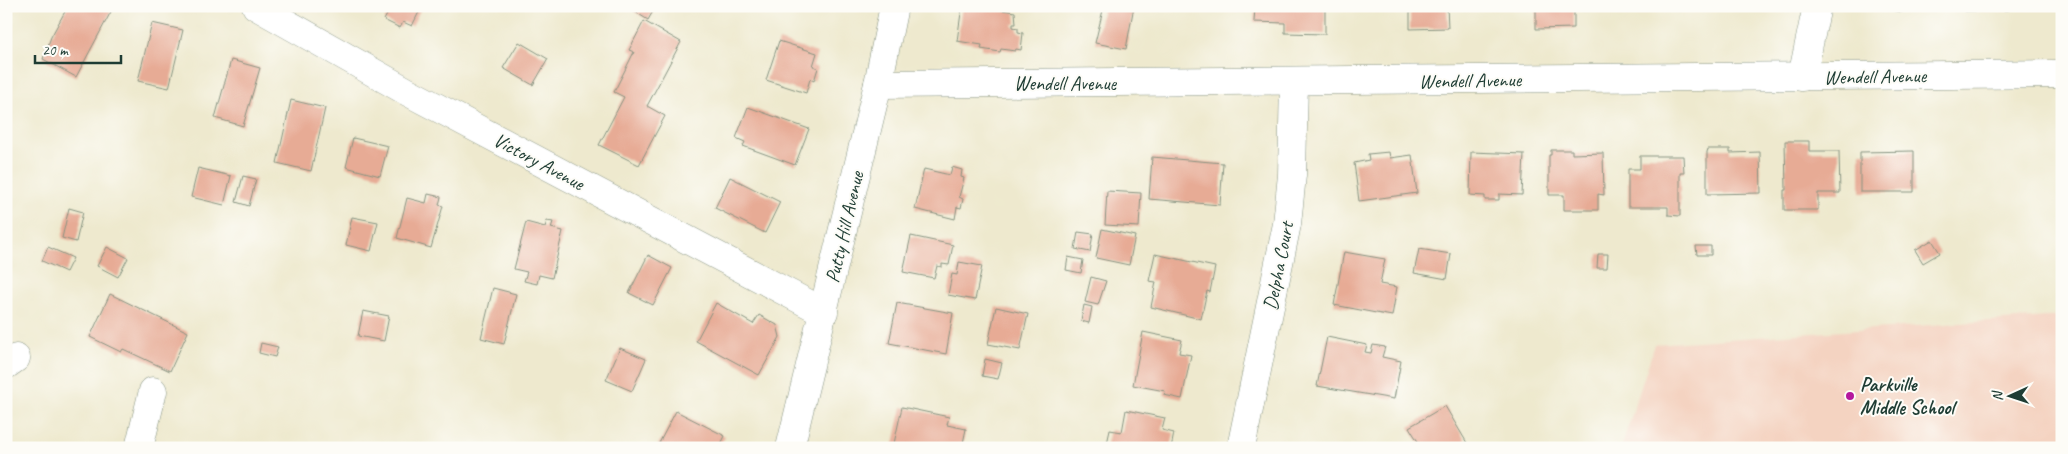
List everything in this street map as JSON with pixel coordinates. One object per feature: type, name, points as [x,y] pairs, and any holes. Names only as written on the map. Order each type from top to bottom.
[{"type":"street","name":"Victory Avenue","points":[[256,6],[408,92],[824,312]]},
{"type":"street","name":"Putty Hill Avenue","points":[[790,448],[878,84],[894,6]]},
{"type":"street","points":[[1802,77],[1816,6]]},
{"type":"street","name":"Wendell Avenue","points":[[878,84],[1294,82],[2062,74]]},
{"type":"street","name":"Delpha Court","points":[[1241,448],[1287,224],[1292,175],[1294,82]]},
{"type":"street","points":[[139,448],[152,391]]},
{"type":"shaded area","name":"Parkville Middle School","points":[[2062,316],[2062,448],[1621,448],[1655,344]]},
{"type":"building","points":[[68,6],[114,6],[76,77],[43,59],[51,37]]},
{"type":"building","points":[[383,6],[422,6],[412,26],[403,22],[400,28],[384,20],[388,13],[381,9]]},
{"type":"building","points":[[626,6],[656,6],[648,20]]},
{"type":"building","points":[[962,6],[977,6],[1015,12],[1016,24],[1013,24],[1013,27],[1018,28],[1018,32],[1023,33],[1021,50],[1001,49],[1000,52],[981,49],[982,45],[957,41]]},
{"type":"building","points":[[1104,6],[1134,6],[1126,49],[1095,43]]},
{"type":"building","points":[[1255,6],[1325,6],[1325,34],[1285,33],[1285,23],[1254,22]]},
{"type":"building","points":[[1410,6],[1447,6],[1448,28],[1410,29]]},
{"type":"building","points":[[1536,6],[1574,6],[1574,28],[1536,29]]},
{"type":"building","points":[[1891,6],[1903,6],[1902,12],[1890,10]]},
{"type":"building","points":[[1965,6],[2009,6],[2009,10],[1965,11]]},
{"type":"building","points":[[644,21],[681,42],[647,106],[665,116],[639,165],[599,145],[624,97],[614,92],[634,52],[629,50]]},
{"type":"building","points":[[152,23],[183,30],[169,88],[138,81]]},
{"type":"building","points":[[779,41],[817,53],[813,66],[818,68],[814,81],[810,79],[806,93],[766,80]]},
{"type":"building","points":[[519,42],[548,59],[533,85],[503,68]]},
{"type":"building","points":[[231,60],[260,68],[243,126],[215,118]]},
{"type":"building","points":[[291,100],[325,108],[311,171],[277,163]]},
{"type":"building","points":[[748,107],[809,129],[795,165],[743,146],[745,142],[736,138]]},
{"type":"building","points":[[353,138],[388,146],[380,176],[346,167]]},
{"type":"building","points":[[1785,141],[1809,141],[1809,151],[1839,151],[1840,193],[1818,193],[1818,210],[1784,210],[1784,190],[1786,190]]},
{"type":"building","points":[[1708,149],[1730,149],[1730,153],[1760,152],[1761,193],[1707,194]]},
{"type":"building","points":[[1551,150],[1572,150],[1572,154],[1603,153],[1604,195],[1598,194],[1598,210],[1564,210],[1564,195],[1549,195],[1549,155],[1551,155]]},
{"type":"building","points":[[1914,151],[1914,192],[1860,192],[1860,152]]},
{"type":"building","points":[[1389,152],[1390,158],[1412,155],[1417,193],[1359,201],[1354,163],[1369,160],[1368,154]]},
{"type":"building","points":[[1471,152],[1524,154],[1522,195],[1499,194],[1499,200],[1485,200],[1485,196],[1470,195]]},
{"type":"building","points":[[1640,156],[1683,156],[1684,173],[1680,173],[1680,216],[1668,215],[1668,207],[1628,207],[1628,169],[1640,169]]},
{"type":"building","points":[[1152,157],[1223,163],[1220,205],[1149,199]]},
{"type":"building","points":[[952,167],[962,170],[961,177],[964,178],[959,197],[963,199],[961,208],[957,207],[955,219],[915,209],[924,169],[950,175]]},
{"type":"building","points":[[198,168],[231,176],[224,205],[191,197]]},
{"type":"building","points":[[243,176],[256,179],[249,206],[236,202]]},
{"type":"building","points":[[730,177],[780,202],[765,233],[715,208]]},
{"type":"building","points":[[1107,191],[1141,193],[1139,227],[1105,225]]},
{"type":"building","points":[[428,194],[441,197],[439,205],[443,206],[431,248],[397,238],[407,198],[426,203]]},
{"type":"building","points":[[69,208],[83,212],[76,242],[62,238]]},
{"type":"building","points":[[352,217],[378,222],[371,251],[346,245]]},
{"type":"building","points":[[547,221],[553,222],[551,228],[563,231],[552,278],[539,275],[537,284],[524,281],[527,272],[514,269],[526,222],[545,227]]},
{"type":"building","points":[[1102,229],[1135,236],[1129,265],[1096,258]]},
{"type":"building","points":[[1078,232],[1093,234],[1090,252],[1075,249]]},
{"type":"building","points":[[911,236],[953,245],[949,265],[942,264],[942,267],[937,266],[934,278],[903,272]]},
{"type":"building","points":[[1932,240],[1940,253],[1923,263],[1915,250]]},
{"type":"building","points":[[1696,246],[1711,246],[1711,255],[1697,255]]},
{"type":"building","points":[[48,247],[73,258],[66,272],[42,261]]},
{"type":"building","points":[[107,247],[128,258],[118,277],[97,266]]},
{"type":"building","points":[[1419,249],[1451,254],[1447,279],[1414,273]]},
{"type":"building","points":[[1344,252],[1385,259],[1380,284],[1397,287],[1392,316],[1334,305]]},
{"type":"building","points":[[1155,254],[1215,267],[1210,292],[1207,291],[1201,319],[1151,307],[1156,282],[1149,281]]},
{"type":"building","points":[[1598,254],[1608,254],[1607,268],[1597,268]]},
{"type":"building","points":[[648,255],[672,268],[653,305],[629,293]]},
{"type":"building","points":[[1068,257],[1083,260],[1081,273],[1066,270]]},
{"type":"building","points":[[959,262],[982,266],[975,300],[948,295],[952,274],[957,275]]},
{"type":"building","points":[[1091,277],[1106,281],[1098,305],[1085,302]]},
{"type":"building","points":[[493,288],[516,294],[504,344],[481,338]]},
{"type":"building","points":[[110,294],[188,332],[170,371],[123,349],[121,352],[90,337]]},
{"type":"building","points":[[716,303],[753,324],[759,315],[777,325],[780,337],[759,375],[696,341]]},
{"type":"building","points":[[897,303],[953,313],[946,354],[889,343]]},
{"type":"building","points":[[1084,305],[1092,307],[1089,323],[1081,321]]},
{"type":"building","points":[[996,307],[1028,314],[1020,350],[988,344]]},
{"type":"building","points":[[363,311],[389,316],[384,341],[358,336]]},
{"type":"building","points":[[1143,332],[1182,340],[1179,353],[1191,355],[1182,399],[1164,395],[1165,391],[1133,385]]},
{"type":"building","points":[[1327,337],[1367,345],[1365,352],[1371,353],[1373,345],[1385,347],[1382,357],[1401,361],[1394,399],[1317,386]]},
{"type":"building","points":[[261,343],[278,347],[275,357],[259,353]]},
{"type":"building","points":[[620,348],[646,359],[632,391],[606,380]]},
{"type":"building","points":[[985,359],[1002,363],[998,379],[982,376]]},
{"type":"building","points":[[1445,406],[1470,448],[1422,448],[1409,427]]},
{"type":"building","points":[[902,407],[949,417],[947,425],[966,429],[962,448],[893,448]]},
{"type":"building","points":[[1126,410],[1165,418],[1162,430],[1174,433],[1171,448],[1106,448],[1110,430],[1122,432]]},
{"type":"building","points":[[676,411],[725,436],[719,448],[657,447]]},
{"type":"place","name":"Parkville Middle School","points":[[1850,396]]}]
